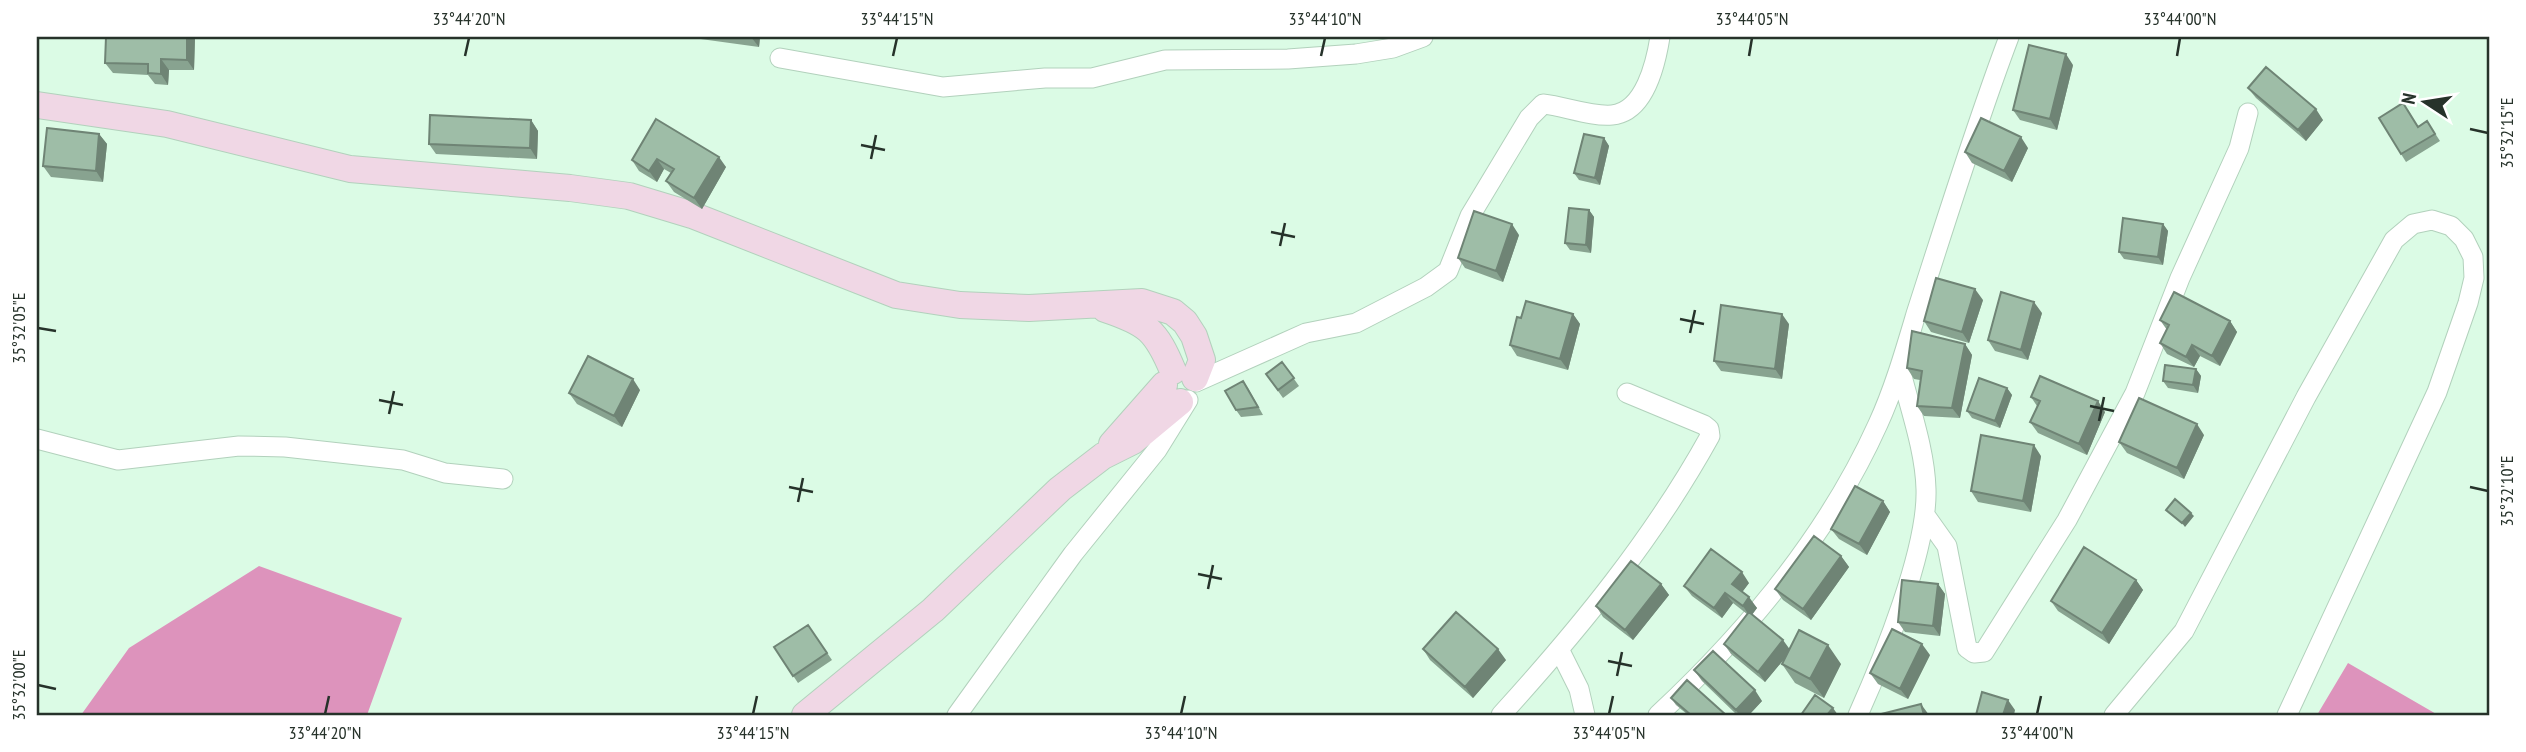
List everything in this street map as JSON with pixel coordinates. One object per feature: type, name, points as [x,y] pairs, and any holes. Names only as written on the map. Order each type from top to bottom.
[{"type":"main road","points":[[37,105],[167,124],[350,169],[570,188],[629,196],[692,215],[896,295],[960,304],[1029,308],[1097,306],[1138,320],[1151,330],[1162,342],[1183,386],[1133,441],[1103,456],[1060,489],[933,610],[805,715]]},
{"type":"street","points":[[780,58],[943,87],[1045,78],[1092,78],[1165,60],[1288,59],[1356,54],[1393,48],[1423,37]]},
{"type":"street","points":[[957,715],[1073,554],[1157,450],[1183,386],[1306,333],[1356,323],[1426,287],[1448,271],[1470,216],[1529,118],[1543,104],[1602,115],[1626,110],[1644,88],[1656,58],[1660,37]]},
{"type":"street","points":[[1658,715],[1709,668],[1815,535],[1856,470],[1900,368],[2010,37]]},
{"type":"street","points":[[1925,515],[1947,546],[1967,648],[1974,653],[1984,652],[2073,510],[2135,394],[2180,278],[2239,148],[2248,113]]},
{"type":"street","points":[[2114,715],[2184,631],[2306,397],[2394,240],[2413,224],[2432,220],[2451,226],[2464,239],[2473,257],[2474,278],[2468,303],[2437,392],[2287,715]]},
{"type":"street","points":[[1858,715],[1912,571],[1925,515],[1926,488],[1900,368]]},
{"type":"street","points":[[1502,715],[1560,651],[1618,578],[1678,494],[1710,436],[1709,429],[1704,425],[1627,393]]},
{"type":"street","points":[[37,439],[118,460],[239,446],[285,447],[376,456],[445,472],[503,479]]},
{"type":"street","points":[[1560,651],[1579,689],[1585,715]]},
{"type":"shaded area","points":[[259,566],[402,618],[367,715],[81,715],[129,648]]},
{"type":"shaded area","points":[[2348,663],[2438,715],[2317,715]]},
{"type":"building","points":[[106,37],[187,37],[187,60],[161,59],[161,74],[148,73],[148,64],[105,63]]},
{"type":"building","points":[[2029,45],[2066,54],[2050,119],[2013,110]]},
{"type":"building","points":[[2266,67],[2316,109],[2298,130],[2248,88]]},
{"type":"building","points":[[2403,103],[2418,127],[2427,121],[2435,134],[2401,154],[2379,118]]},
{"type":"building","points":[[430,115],[531,120],[530,148],[429,144]]},
{"type":"building","points":[[1981,118],[2021,137],[2004,171],[1965,152]]},
{"type":"building","points":[[656,119],[719,157],[694,198],[666,181],[674,169],[657,159],[649,171],[632,160]]},
{"type":"building","points":[[47,128],[99,134],[96,171],[43,166]]},
{"type":"building","points":[[1584,134],[1604,138],[1595,178],[1574,173]]},
{"type":"building","points":[[1569,208],[1589,210],[1586,245],[1565,243]]},
{"type":"building","points":[[1474,211],[1512,224],[1496,271],[1458,258]]},
{"type":"building","points":[[2123,218],[2163,224],[2158,257],[2119,252]]},
{"type":"building","points":[[1936,278],[1975,289],[1962,332],[1924,321]]},
{"type":"building","points":[[2001,292],[2034,302],[2021,350],[1988,340]]},
{"type":"building","points":[[2174,292],[2230,321],[2212,356],[2192,345],[2186,357],[2160,343],[2169,325],[2160,320]]},
{"type":"building","points":[[1526,301],[1573,314],[1560,359],[1510,345],[1517,317],[1521,318]]},
{"type":"building","points":[[1721,305],[1782,314],[1775,369],[1714,361]]},
{"type":"building","points":[[1912,331],[1965,344],[1952,408],[1917,406],[1922,371],[1907,368]]},
{"type":"building","points":[[588,356],[633,379],[614,416],[569,393]]},
{"type":"building","points":[[1282,362],[1294,378],[1278,390],[1266,374]]},
{"type":"building","points":[[2165,365],[2196,369],[2193,385],[2163,381]]},
{"type":"building","points":[[2040,376],[2098,401],[2079,444],[2030,422],[2040,401],[2031,397]]},
{"type":"building","points":[[1979,378],[2007,388],[1995,421],[1967,411]]},
{"type":"building","points":[[1243,381],[1258,407],[1236,410],[1225,391]]},
{"type":"building","points":[[2139,398],[2197,424],[2177,468],[2119,442]]},
{"type":"building","points":[[1981,435],[2034,445],[2023,501],[1971,491]]},
{"type":"building","points":[[1855,486],[1883,501],[1859,544],[1831,529]]},
{"type":"building","points":[[2175,499],[2191,513],[2182,523],[2166,510]]},
{"type":"building","points":[[1814,536],[1841,556],[1803,609],[1775,589]]},
{"type":"building","points":[[2084,547],[2136,580],[2102,633],[2051,601]]},
{"type":"building","points":[[1711,549],[1742,572],[1732,584],[1749,597],[1743,606],[1725,593],[1714,608],[1684,586]]},
{"type":"building","points":[[1631,561],[1661,584],[1625,630],[1596,606]]},
{"type":"building","points":[[1902,580],[1938,584],[1933,626],[1898,622]]},
{"type":"building","points":[[1456,612],[1498,649],[1465,687],[1423,649]]},
{"type":"building","points":[[1749,612],[1783,640],[1758,672],[1724,644]]},
{"type":"building","points":[[808,625],[827,653],[793,676],[774,647]]},
{"type":"building","points":[[1892,629],[1922,644],[1900,689],[1870,673]]},
{"type":"building","points":[[1799,630],[1828,645],[1810,679],[1782,664]]},
{"type":"building","points":[[1713,651],[1755,690],[1736,710],[1694,670]]},
{"type":"building","points":[[1687,680],[1726,715],[1691,715],[1671,698]]},
{"type":"building","points":[[1982,692],[2008,700],[2003,715],[1976,715]]},
{"type":"building","points":[[1815,695],[1833,708],[1827,715],[1801,715]]},
{"type":"building","points":[[1921,704],[1924,715],[1881,714]]}]
